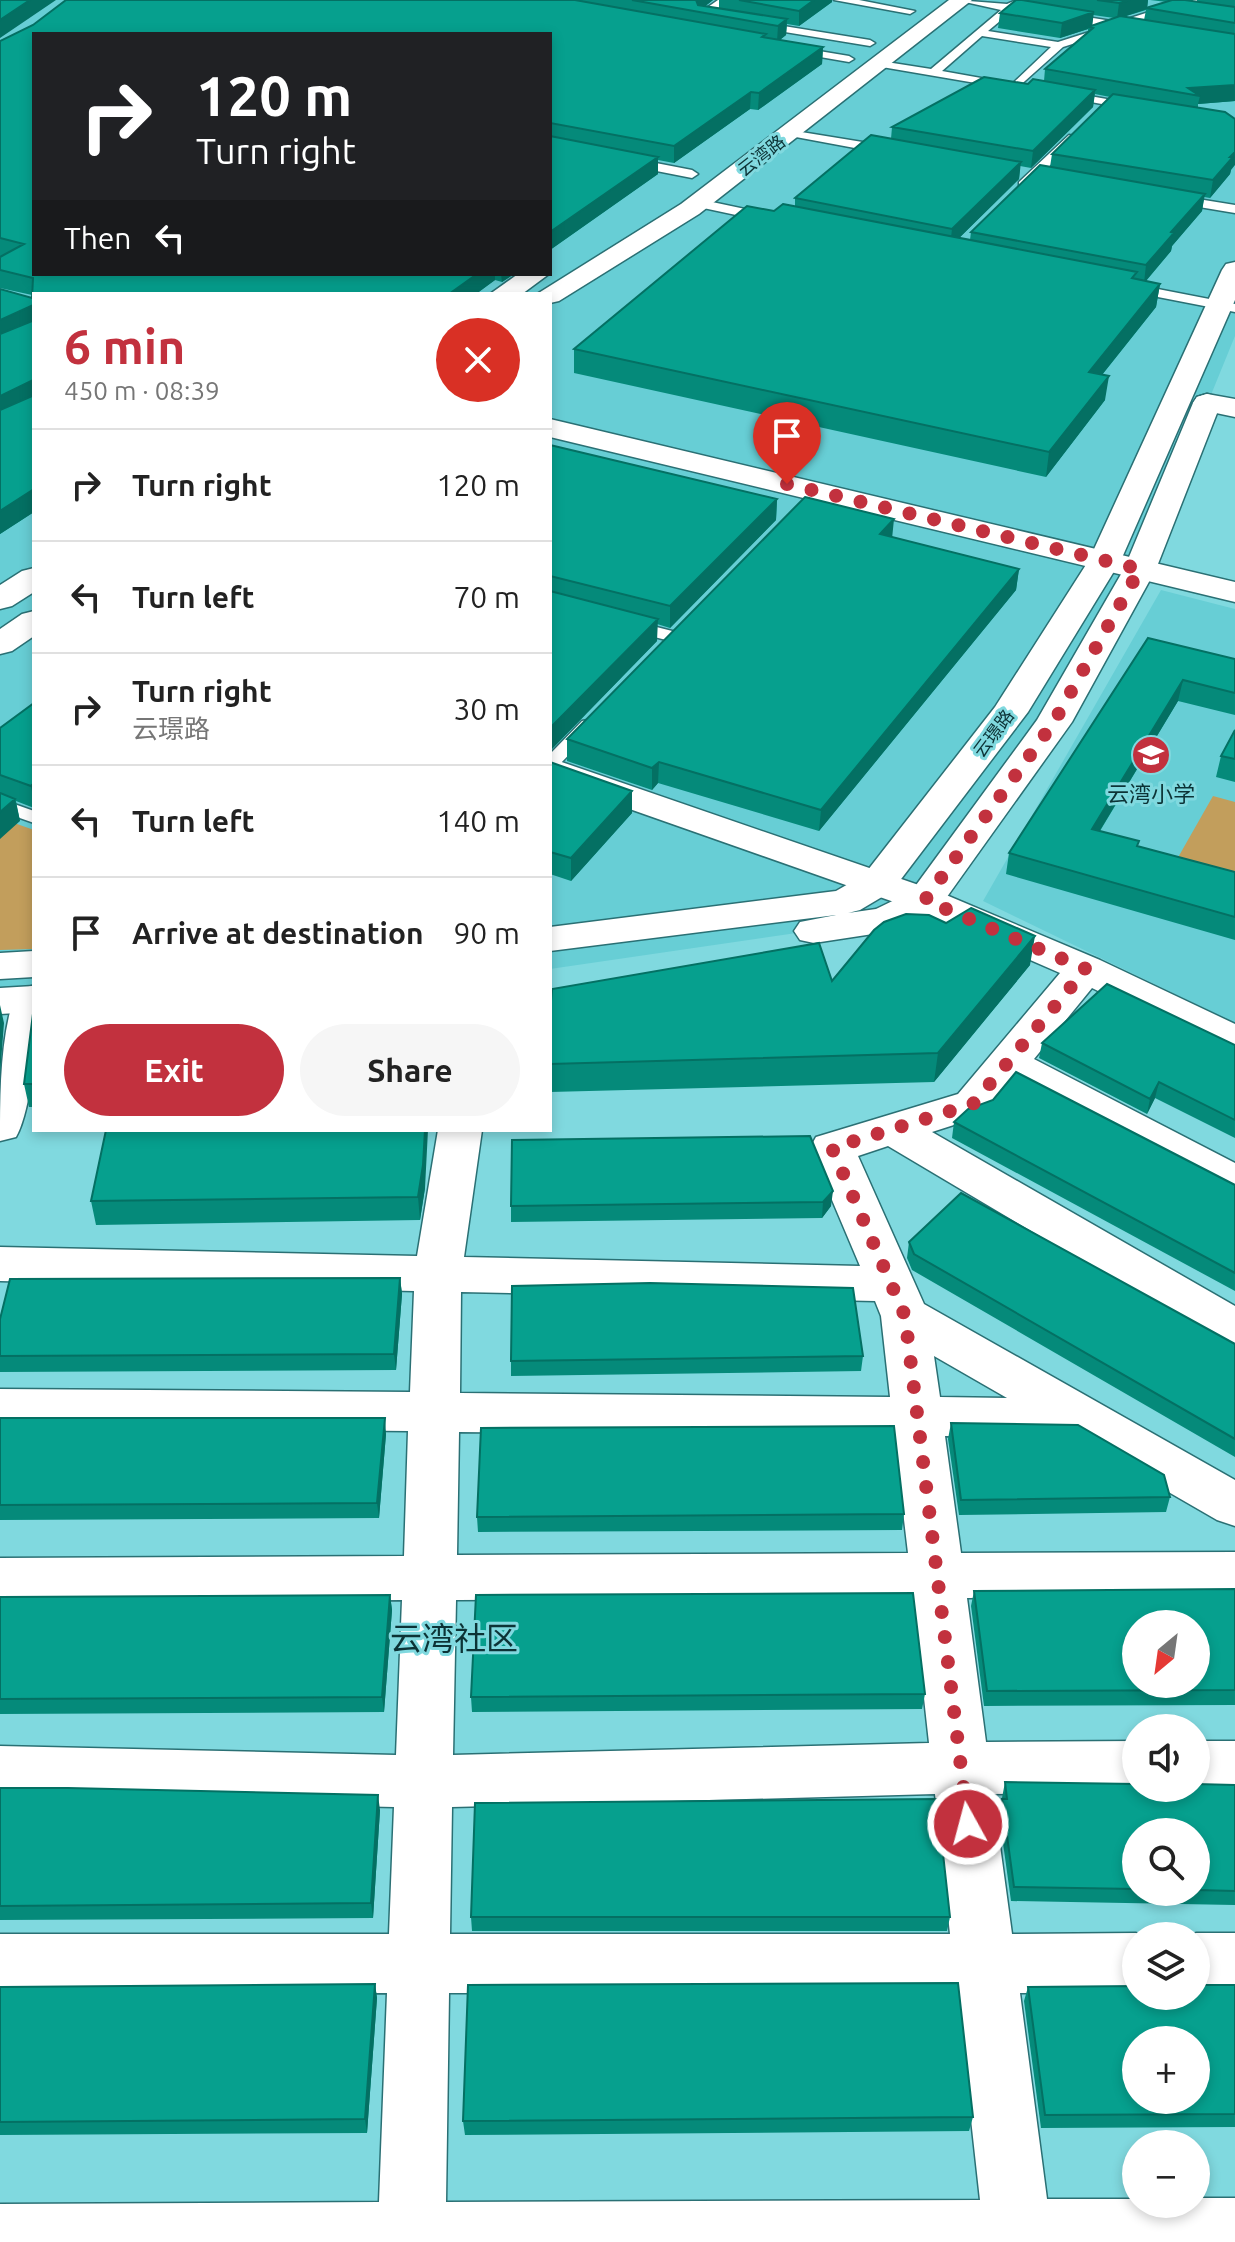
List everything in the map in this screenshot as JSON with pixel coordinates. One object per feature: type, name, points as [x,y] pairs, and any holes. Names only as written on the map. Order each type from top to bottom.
[{"type":"street","name":"云湾路","points":[[806,91],[849,59],[875,54],[962,0]]},
{"type":"street","name":"云湾路","points":[[552,294],[698,203],[789,133],[875,54],[917,5]]},
{"type":"street","name":"云湾路","points":[[668,191],[717,156]]},
{"type":"street","name":"云璟路","points":[[552,939],[846,902],[878,883],[1122,564],[1221,406],[1235,270]]},
{"type":"street","points":[[506,292],[533,276]]},
{"type":"street","name":"云璟路","points":[[552,969],[886,920],[925,900],[1054,722],[1230,316]]},
{"type":"street","points":[[552,429],[811,497],[1122,564],[1235,592]]},
{"type":"street","points":[[0,599],[32,579]]},
{"type":"street","points":[[0,644],[32,622]]},
{"type":"street","points":[[552,767],[925,900],[1086,969],[1235,1041]]},
{"type":"street","points":[[0,966],[25,991],[0,1126]]},
{"type":"street","points":[[1018,2238],[917,1417],[898,1300],[832,1148],[973,1104],[1086,969]]},
{"type":"street","points":[[1008,1063],[1235,1183]]},
{"type":"street","points":[[892,1129],[1235,1329]]},
{"type":"street","points":[[411,2239],[438,1274],[460,1132]]},
{"type":"street","points":[[0,1264],[438,1274],[898,1300],[1082,1418],[1235,1505]]},
{"type":"street","points":[[0,1408],[1082,1418]]},
{"type":"street","points":[[0,1580],[1235,1574]]},
{"type":"street","points":[[0,1772],[424,1782],[961,1768],[1122,1767]]},
{"type":"street","points":[[1210,1767],[1235,1767]]},
{"type":"street","points":[[0,1964],[1122,1963]]},
{"type":"street","points":[[1210,1963],[1235,1963]]},
{"type":"street","points":[[0,2238],[1018,2238],[1235,2232]]},
{"type":"lane","points":[[725,0],[702,16],[733,21]]},
{"type":"lane","points":[[962,0],[1014,4],[1147,30]]},
{"type":"lane","points":[[1015,87],[1059,45],[1196,0]]},
{"type":"lane","points":[[841,5],[853,2],[917,5]]},
{"type":"lane","points":[[933,73],[1014,4]]},
{"type":"lane","points":[[1147,4],[1204,13]]},
{"type":"lane","points":[[749,24],[812,33],[933,73],[1031,89]]},
{"type":"lane","points":[[812,33],[822,26]]},
{"type":"lane","points":[[980,33],[1059,45]]},
{"type":"lane","points":[[787,48],[849,59]]},
{"type":"lane","points":[[1046,92],[1150,110]]},
{"type":"lane","points":[[1097,113],[1108,102]]},
{"type":"lane","points":[[1014,195],[1087,123]]},
{"type":"lane","points":[[789,133],[896,151]]},
{"type":"lane","points":[[621,160],[692,174]]},
{"type":"lane","points":[[1018,172],[1049,178]]},
{"type":"lane","points":[[1158,196],[1235,209]]},
{"type":"lane","points":[[698,203],[788,221]]},
{"type":"lane","points":[[1110,284],[1230,316]]},
{"type":"lane","points":[[605,619],[674,637]]},
{"type":"lane","points":[[552,764],[602,711]]},
{"type":"lane","points":[[0,805],[32,816]]},
{"type":"shaded area","points":[[0,0],[1235,0],[1235,336],[1140,569],[925,900],[886,920],[552,969],[552,292],[32,292],[32,999],[0,1001]]},
{"type":"shaded area","name":"云湾小学","points":[[1161,590],[1235,609],[1235,1023],[983,901]]},
{"type":"shaded area","points":[[1213,796],[1235,802],[1235,886],[1172,868]]},
{"type":"shaded area","points":[[0,818],[32,829],[32,949],[0,950]]},
{"type":"building","points":[[0,0],[30,0],[0,20]]},
{"type":"building","points":[[66,0],[575,0],[823,47],[759,93],[751,92],[674,146],[552,123],[552,32],[32,32],[32,276],[474,276],[452,292],[32,292],[33,278],[0,270],[0,257],[24,244],[0,238],[0,41],[33,25]]},
{"type":"building","points":[[632,0],[696,0],[698,5],[787,19],[778,26]]},
{"type":"building","points":[[739,0],[814,0],[799,11]]},
{"type":"building","points":[[1016,0],[1094,12],[1062,23],[1000,13]]},
{"type":"building","points":[[1097,0],[1130,0],[1119,3]]},
{"type":"building","points":[[1172,0],[1235,7],[1235,23],[1146,8]]},
{"type":"building","points":[[1120,16],[1235,34],[1235,85],[1188,88],[1200,96],[1045,69],[1093,28],[1088,27]]},
{"type":"building","points":[[984,77],[1028,84],[1033,79],[1095,90],[1033,151],[892,127]]},
{"type":"building","points":[[1113,94],[1225,112],[1235,119],[1235,152],[1230,157],[1233,157],[1213,180],[1052,154]]},
{"type":"building","points":[[871,135],[1021,162],[952,229],[795,198]]},
{"type":"building","points":[[552,136],[658,157],[552,231]]},
{"type":"building","points":[[1040,165],[1205,194],[1146,265],[971,232]]},
{"type":"building","points":[[783,204],[1137,272],[1132,278],[1160,284],[1089,372],[1109,376],[1049,452],[574,349],[747,206],[774,211]]},
{"type":"building","points":[[0,289],[32,298],[32,321],[31,306],[0,320]]},
{"type":"building","points":[[32,321],[32,396],[31,381],[0,396],[0,334]]},
{"type":"building","points":[[32,396],[32,490],[0,511],[0,410]]},
{"type":"building","points":[[552,445],[777,499],[670,606],[552,576]]},
{"type":"building","points":[[805,497],[894,519],[880,534],[1019,569],[821,810],[659,762],[652,768],[567,739]]},
{"type":"building","points":[[552,592],[658,619],[552,726]]},
{"type":"building","points":[[1148,638],[1235,659],[1235,693],[1183,680],[1092,829],[1139,841],[1137,846],[1235,872],[1235,917],[1009,853]]},
{"type":"building","points":[[32,704],[31,786],[0,775],[0,728]]},
{"type":"building","points":[[1235,730],[1235,759],[1221,756]]},
{"type":"building","points":[[552,763],[632,791],[571,858],[552,853]]},
{"type":"building","points":[[0,793],[15,799],[0,812]]},
{"type":"building","points":[[971,908],[1035,936],[938,1053],[552,1064],[552,989],[819,943],[832,981],[884,922],[906,914],[929,915],[946,923]]},
{"type":"building","points":[[1107,984],[1235,1045],[1235,1120],[1159,1082],[1150,1099],[1042,1043]]},
{"type":"building","points":[[32,1022],[32,1084],[24,1084]]},
{"type":"building","points":[[1016,1072],[1235,1185],[1235,1273],[954,1122],[968,1109],[993,1100]]},
{"type":"building","points":[[106,1132],[425,1132],[418,1197],[91,1201]]},
{"type":"building","points":[[810,1136],[833,1191],[823,1202],[511,1206],[512,1140]]},
{"type":"building","points":[[961,1193],[1235,1344],[1235,1439],[914,1254],[909,1242]]},
{"type":"building","points":[[400,1278],[394,1354],[0,1356],[0,1319],[10,1279]]},
{"type":"building","points":[[650,1283],[853,1288],[863,1356],[511,1361],[512,1286]]},
{"type":"building","points":[[0,1418],[385,1418],[377,1503],[0,1505]]},
{"type":"building","points":[[951,1423],[1078,1425],[1164,1475],[1170,1497],[961,1500]]},
{"type":"building","points":[[894,1426],[904,1514],[477,1517],[481,1428]]},
{"type":"building","points":[[1235,1589],[1235,1690],[1210,1690],[1210,1610],[1122,1610],[1122,1690],[987,1691],[974,1591]]},
{"type":"building","points":[[913,1593],[925,1694],[471,1697],[476,1595]]},
{"type":"building","points":[[390,1595],[382,1697],[0,1699],[0,1597]]},
{"type":"building","points":[[1005,1782],[1122,1784],[1122,1802],[1210,1802],[1210,1784],[1235,1785],[1235,1891],[1210,1890],[1210,1818],[1122,1818],[1122,1889],[1014,1887],[1002,1799],[1007,1799]]},
{"type":"building","points":[[0,1788],[378,1795],[371,1903],[0,1906]]},
{"type":"building","points":[[937,1799],[950,1917],[471,1917],[475,1803]]},
{"type":"building","points":[[958,1983],[973,2117],[463,2121],[468,1985]]},
{"type":"building","points":[[375,1984],[365,2119],[0,2122],[0,1987]]},
{"type":"building","points":[[1210,1985],[1235,1985],[1235,2114],[1045,2115],[1028,1987],[1122,1986],[1122,2010],[1210,2010]]},
{"type":"place","name":"云湾小学","points":[[1151,755]]},
{"type":"district","name":"云湾社区","points":[[454,1638]]},
{"type":"route","points":[[787,484],[1140,569],[1054,722],[925,900],[1086,969],[973,1104],[832,1148],[905,1316],[968,1824]]}]
